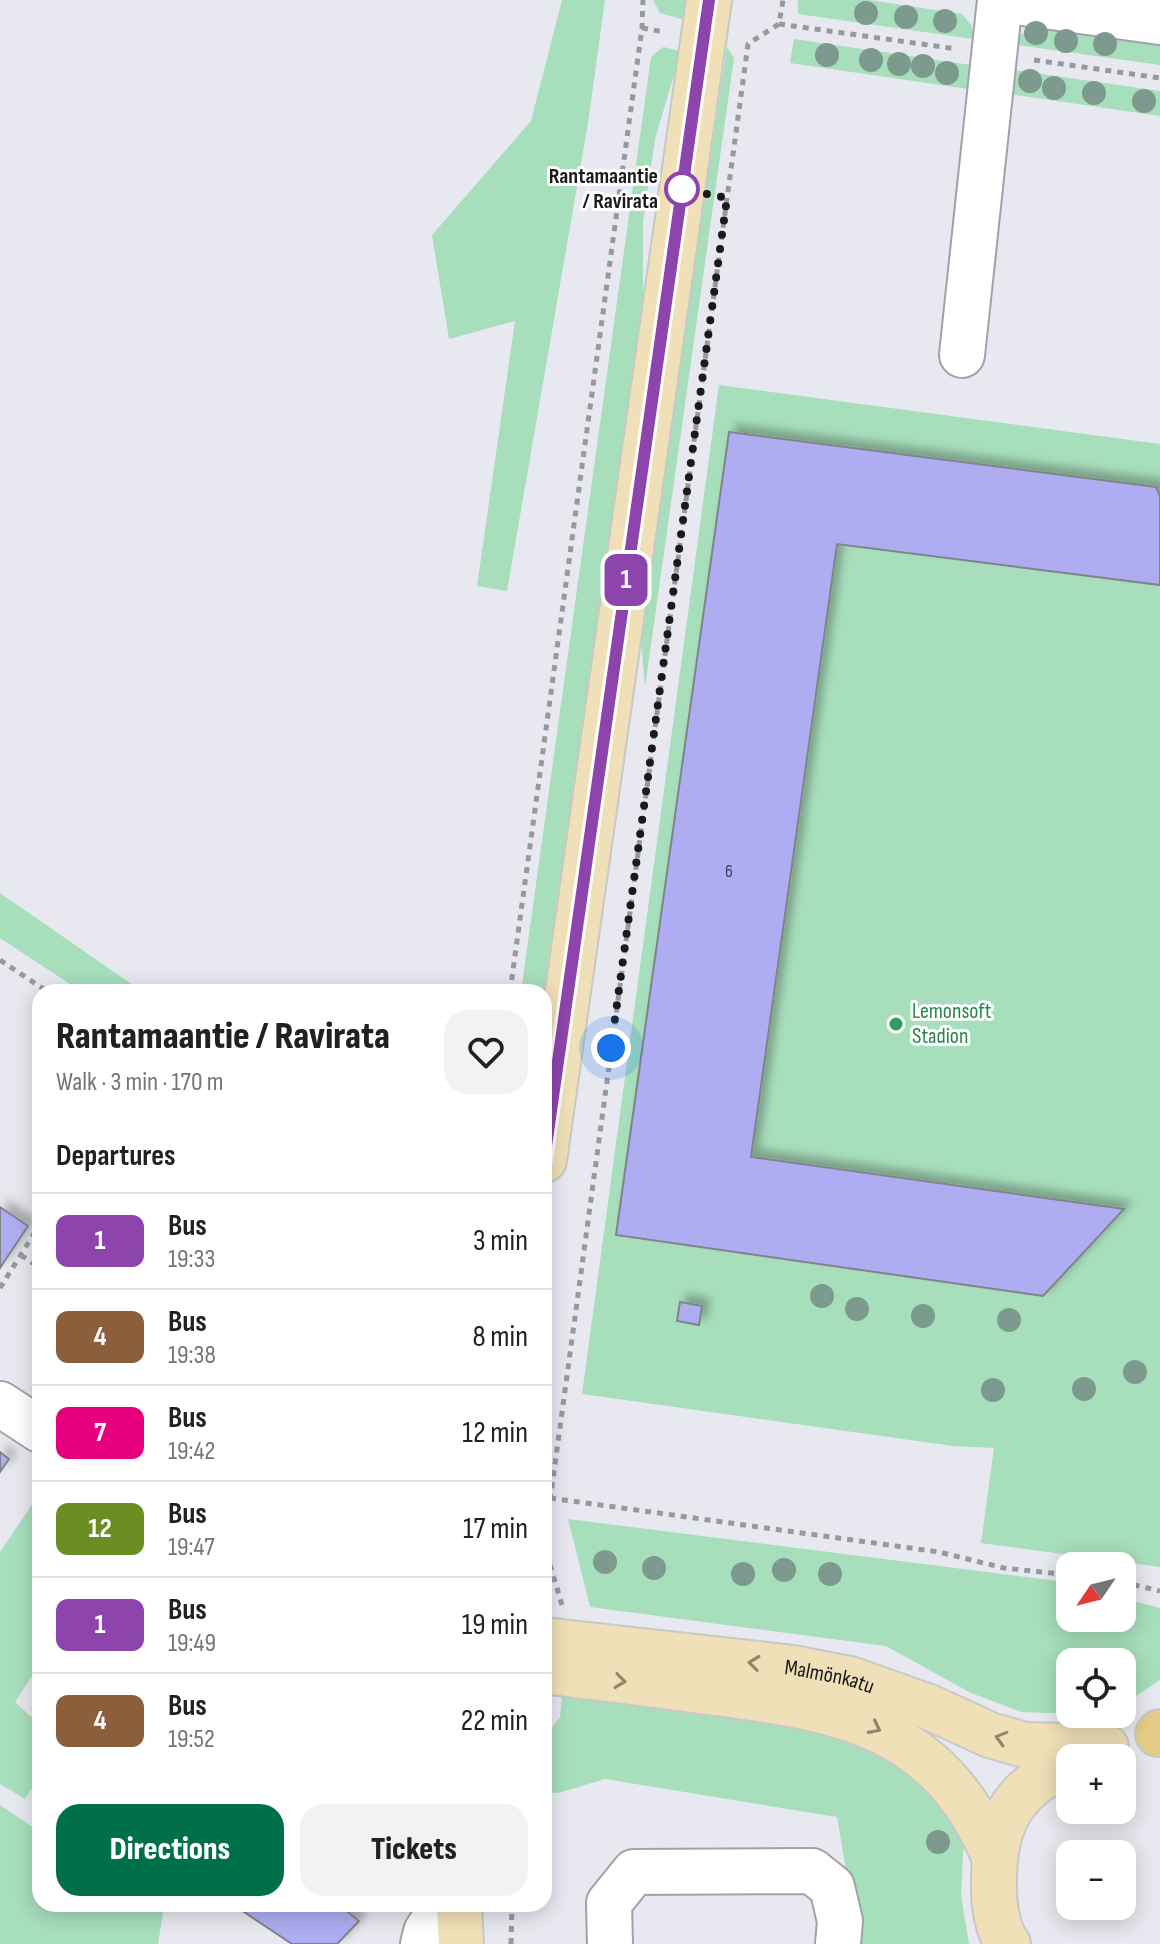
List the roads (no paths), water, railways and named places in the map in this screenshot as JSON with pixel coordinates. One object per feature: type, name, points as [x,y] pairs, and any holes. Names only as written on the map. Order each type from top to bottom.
[{"type":"main road","points":[[552,1060],[709,0]]},
{"type":"main road","name":"Malmönkatu","points":[[552,1655],[793,1668],[850,1679],[916,1702],[990,1735],[1056,1751]]},
{"type":"main road","name":"Malmönkatu","points":[[552,1655],[839,1713],[871,1724],[907,1746],[941,1774],[976,1815],[993,1854]]},
{"type":"main road","points":[[1124,1744],[1159,1733]]},
{"type":"main road","points":[[1006,1943],[994,1901],[993,1854],[1005,1818],[1022,1792],[1045,1773],[1056,1768]]},
{"type":"main road","points":[[459,1912],[461,1944]]},
{"type":"street","points":[[962,355],[1001,0],[1160,22]]},
{"type":"street","points":[[0,1404],[32,1425]]},
{"type":"street","points":[[610,1944],[609,1903],[634,1872],[812,1871],[832,1887],[840,1921],[838,1944]]},
{"type":"street","points":[[423,1944],[426,1932],[439,1912]]},
{"type":"place","name":"Rantamaantie / Ravirata","points":[[682,189]]},
{"type":"place","name":"Lemonsoft Stadion","points":[[896,1024]]}]
